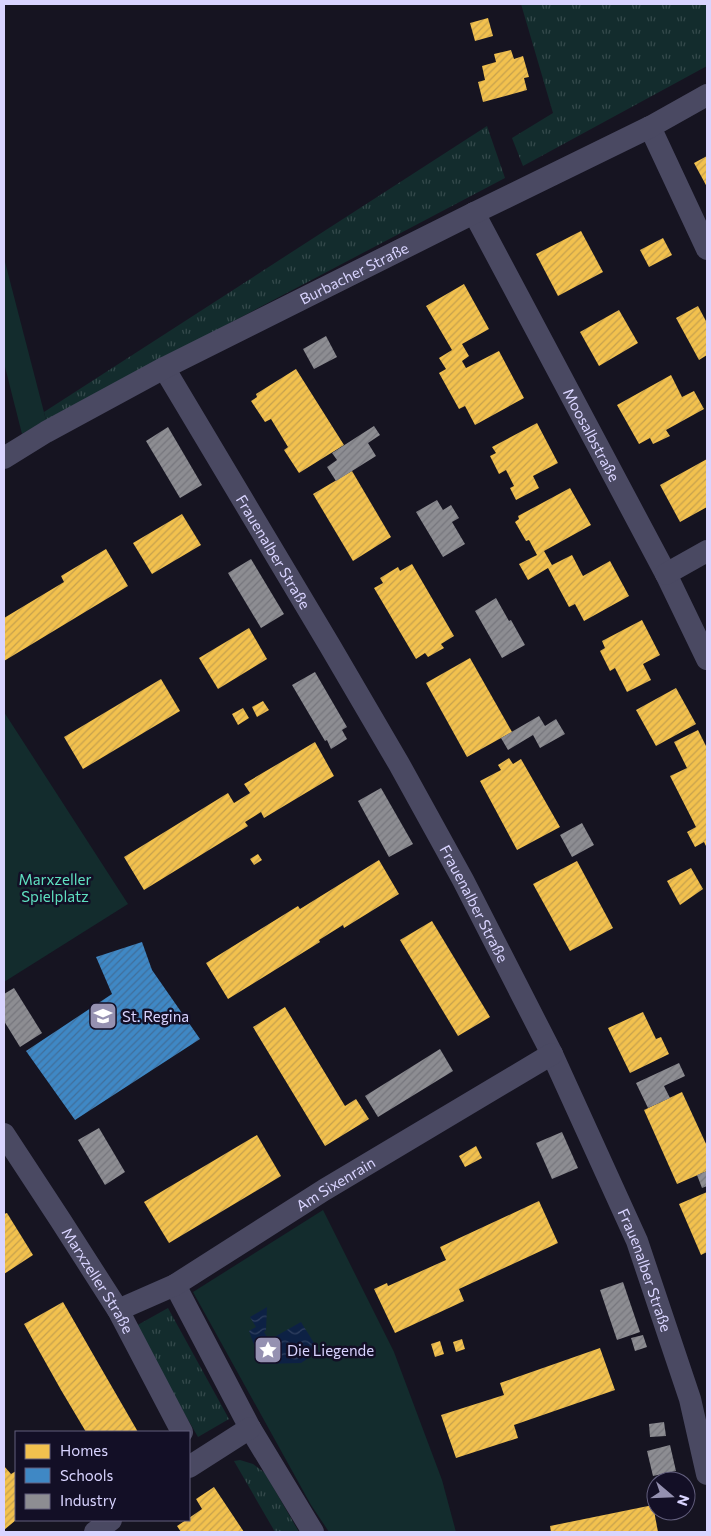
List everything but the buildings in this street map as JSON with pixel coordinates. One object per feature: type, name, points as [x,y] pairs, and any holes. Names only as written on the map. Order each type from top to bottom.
[{"type":"street","name":"Burbacher Straße","points":[[4,458],[46,432],[164,368],[650,127],[707,95]]},
{"type":"street","points":[[650,127],[707,249]]},
{"type":"street","name":"Moosalbstraße","points":[[474,213],[666,574],[707,659]]},
{"type":"street","name":"Frauenalber Straße","points":[[164,368],[399,764],[463,880],[552,1054],[636,1241],[699,1396],[707,1474]]},
{"type":"street","points":[[666,574],[707,551]]},
{"type":"street","name":"Am Sixenrain","points":[[118,1310],[175,1286],[324,1190],[552,1054]]},
{"type":"street","name":"Marxzeller Straße","points":[[4,1134],[118,1310],[181,1431]]},
{"type":"street","points":[[175,1286],[250,1428],[313,1532]]},
{"type":"street","points":[[192,1458],[250,1428]]},
{"type":"street","points":[[94,1532],[110,1521]]},
{"type":"green space","points":[[521,4],[707,4],[707,66],[523,166],[512,138],[553,113]]},
{"type":"green space","points":[[487,126],[505,178],[46,420],[44,412]]},
{"type":"green space","points":[[4,258],[46,420],[22,434],[4,363]]},
{"type":"green space","name":"Marxzeller Spielplatz","points":[[4,712],[128,904],[4,982]]},
{"type":"green space","points":[[323,1210],[394,1352],[442,1480],[456,1532],[329,1532],[311,1505],[193,1292]]},
{"type":"green space","points":[[168,1308],[229,1419],[198,1437],[134,1327]]},
{"type":"green space","points":[[240,1460],[253,1464],[265,1473],[299,1532],[275,1532],[234,1461]]},
{"type":"water","points":[[267,1307],[266,1330],[264,1332],[269,1340],[301,1322],[319,1351],[301,1363],[261,1364],[249,1331],[256,1327],[250,1317]]},
{"type":"place","name":"St. Regina","points":[[103,1016]]},
{"type":"place","name":"Die Liegende","points":[[268,1350]]}]
